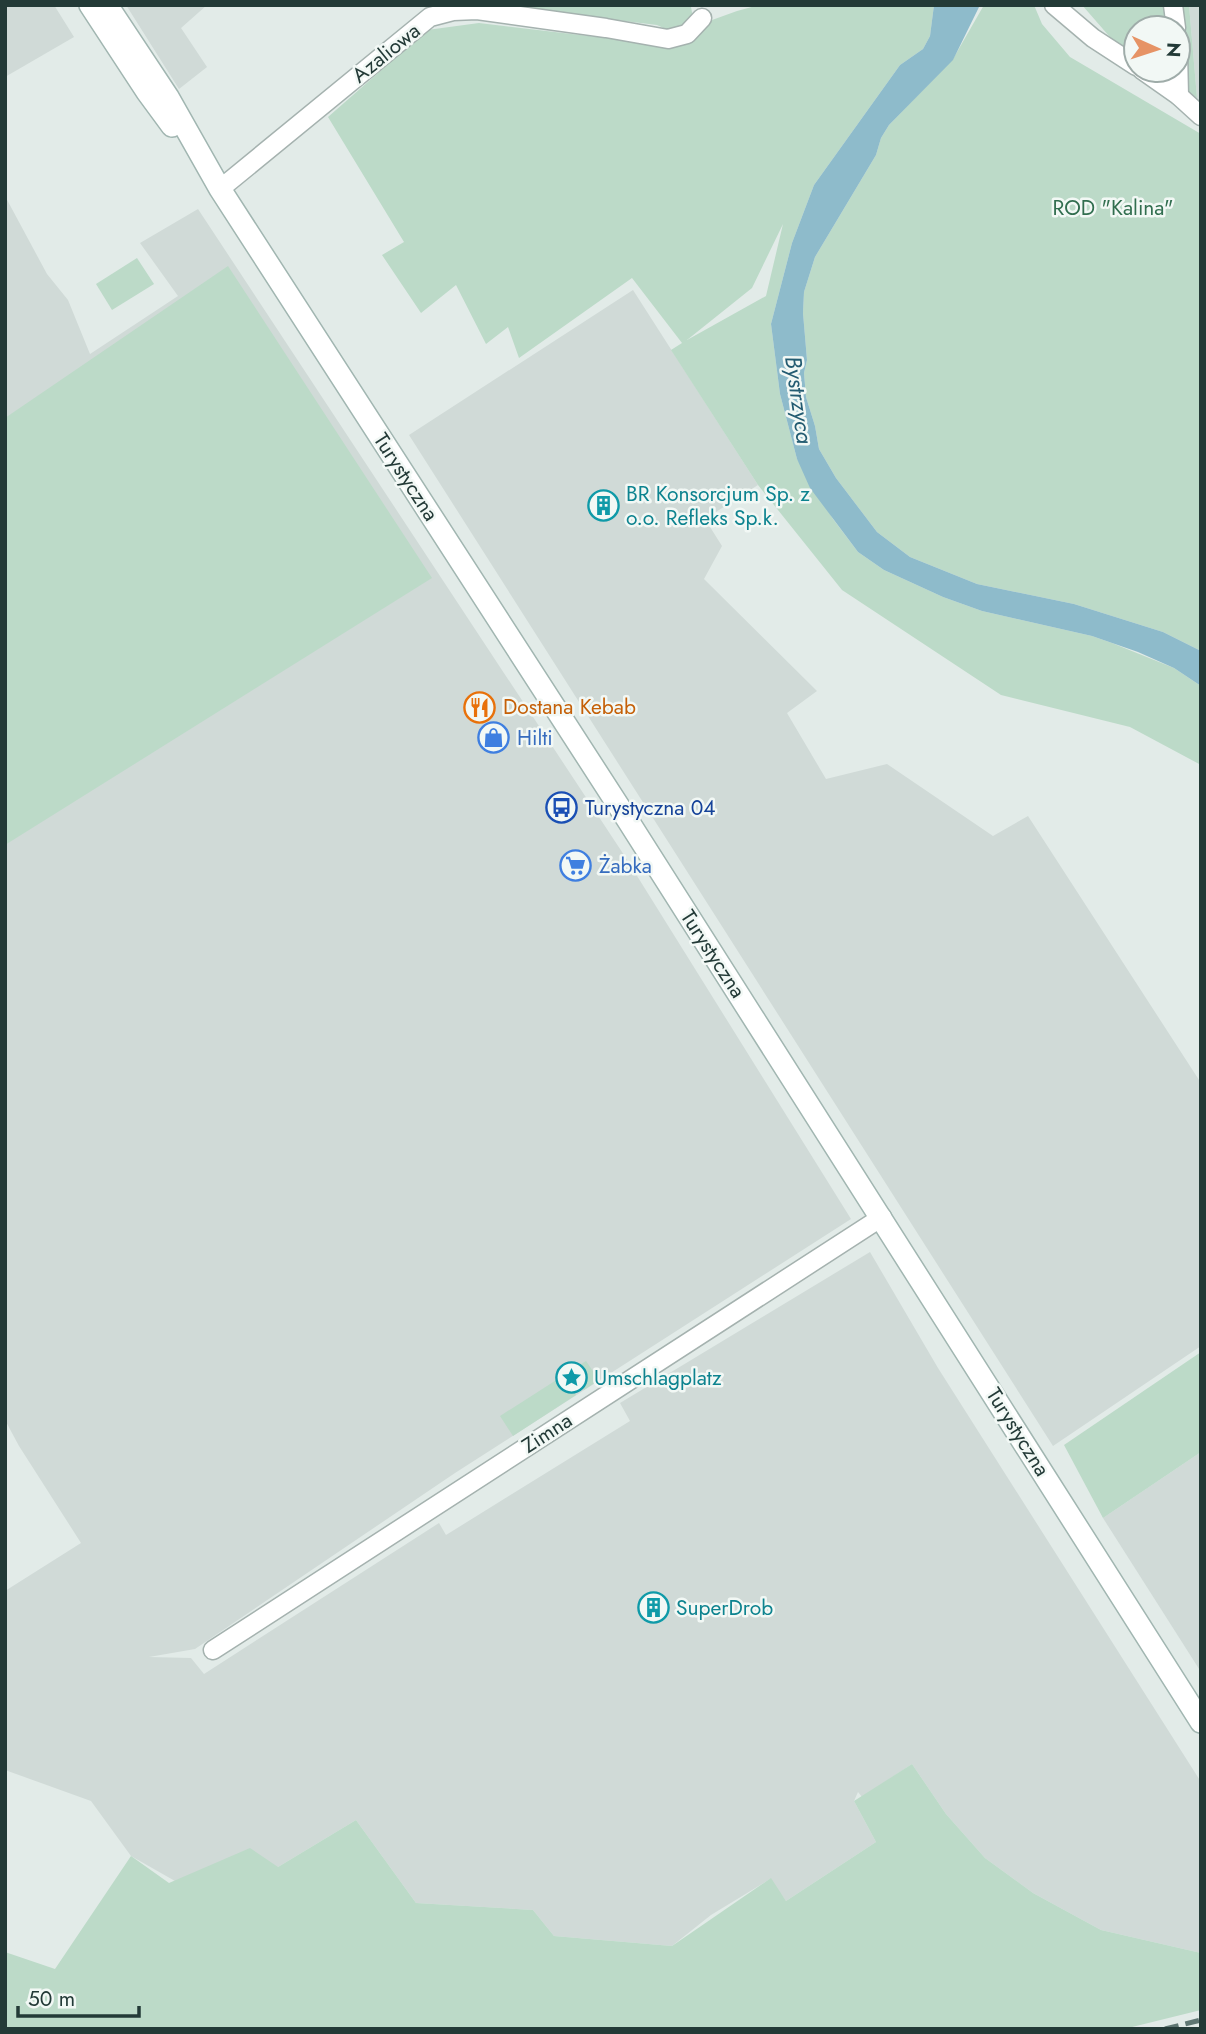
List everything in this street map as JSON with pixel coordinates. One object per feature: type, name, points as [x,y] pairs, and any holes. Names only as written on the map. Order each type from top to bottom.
[{"type":"main road","name":"Turystyczna","points":[[90,5],[147,92],[220,189]]},
{"type":"main road","name":"Turystyczna","points":[[107,5],[169,97],[220,189],[882,1217],[1201,1722]]},
{"type":"street","points":[[1054,5],[1093,38],[1122,57]]},
{"type":"street","name":"Azaliowa","points":[[220,189],[430,17],[453,11],[477,10],[668,39],[687,34],[702,18]]},
{"type":"street","points":[[1162,84],[1201,116]]},
{"type":"street","points":[[1179,84],[1179,96]]},
{"type":"street","name":"Zimna","points":[[213,1650],[882,1217]]},
{"type":"shaded area","points":[[5,5],[54,5],[74,37],[5,77]]},
{"type":"shaded area","points":[[126,5],[207,5],[181,28],[207,67],[179,89]]},
{"type":"shaded area","points":[[1189,5],[1201,5],[1201,102],[1197,98],[1192,14],[1190,14]]},
{"type":"shaded area","points":[[5,196],[47,274],[68,300],[90,354],[178,296],[140,243],[198,209],[624,855],[851,1219],[455,1473],[195,1649],[149,1657],[191,1658],[204,1674],[439,1523],[446,1535],[630,1421],[620,1403],[870,1252],[938,1368],[1201,1782],[1201,1953],[1101,1930],[1033,1893],[985,1858],[946,1814],[912,1764],[862,1797],[858,1792],[854,1801],[876,1842],[786,1901],[770,1879],[711,1915],[672,1946],[554,1936],[533,1910],[416,1903],[356,1820],[278,1867],[175,1881],[131,1856],[91,1801],[5,1770],[5,1591],[81,1543],[5,1420]]},
{"type":"shaded area","points":[[633,290],[758,485],[705,519],[722,546],[704,579],[817,691],[787,713],[826,779],[887,764],[993,836],[1028,816],[1201,1083],[1201,1346],[1053,1446],[409,435]]},
{"type":"shaded area","points":[[1201,1452],[1201,1672],[1103,1518]]},
{"type":"green space","points":[[523,5],[687,5],[691,7],[693,18],[674,33],[657,25],[527,9]]},
{"type":"green space","points":[[759,5],[934,5],[930,36],[923,49],[900,65],[814,185],[792,243],[771,324],[780,394],[797,459],[833,519],[858,552],[884,570],[943,597],[982,611],[1092,636],[1174,668],[1201,686],[1201,765],[1130,727],[1001,695],[842,590],[758,485],[671,350],[682,343],[632,278],[519,358],[508,327],[486,344],[456,285],[421,313],[382,255],[404,242],[328,117],[427,30],[479,23],[597,37],[606,28],[681,45],[701,24]],"holes":[[[783,224],[766,296],[687,340],[752,288]]]},
{"type":"green space","name":"ROD \"Kalina\"","points":[[984,5],[1034,5],[1042,24],[1070,57],[1201,134],[1201,651],[1163,632],[1074,604],[977,584],[910,557],[877,532],[836,478],[819,449],[806,397],[804,373],[807,360],[804,292],[815,257],[876,155],[881,138],[889,125],[953,59]]},
{"type":"green space","points":[[1082,5],[1189,5],[1190,14],[1122,14],[1122,51]]},
{"type":"green space","points":[[1192,40],[1197,98],[1175,84],[1192,84]]},
{"type":"green space","points":[[137,258],[154,284],[112,310],[96,284]]},
{"type":"green space","points":[[228,266],[432,578],[5,845],[5,418]]},
{"type":"green space","points":[[1201,1352],[1201,1452],[1103,1518],[1064,1445]]},
{"type":"green space","points":[[586,1361],[599,1380],[584,1390],[573,1374],[566,1379],[576,1395],[513,1436],[500,1416]]},
{"type":"green space","points":[[912,1764],[946,1814],[985,1858],[1033,1893],[1101,1930],[1201,1953],[1201,2010],[1124,2029],[5,2029],[5,1952],[55,1969],[131,1856],[169,1883],[250,1848],[278,1867],[356,1820],[416,1903],[533,1910],[554,1936],[672,1946],[771,1878],[786,1901],[876,1842],[854,1801]]},
{"type":"water","name":"Bystrzyca","points":[[934,5],[980,5],[953,60],[889,125],[881,138],[876,155],[815,257],[804,292],[806,397],[819,449],[836,478],[877,532],[910,557],[977,584],[1074,604],[1163,632],[1201,651],[1201,686],[1174,668],[1138,652],[1092,636],[982,611],[943,597],[884,570],[858,552],[810,488],[797,459],[780,394],[771,324],[792,243],[814,185],[900,65],[923,49],[930,36]]},
{"type":"railway","points":[[1165,2029],[1201,2020]]},
{"type":"place","name":"BR Konsorcjum Sp. z o.o. Refleks Sp.k.","points":[[603,506]]},
{"type":"place","name":"Dostana Kebab","points":[[480,707]]},
{"type":"place","name":"Hilti","points":[[494,738]]},
{"type":"place","name":"Turystyczna 04","points":[[562,808]]},
{"type":"place","name":"Żabka","points":[[576,866]]},
{"type":"place","name":"Umschlagplatz","points":[[571,1378]]},
{"type":"place","name":"SuperDrob","points":[[653,1608]]}]
